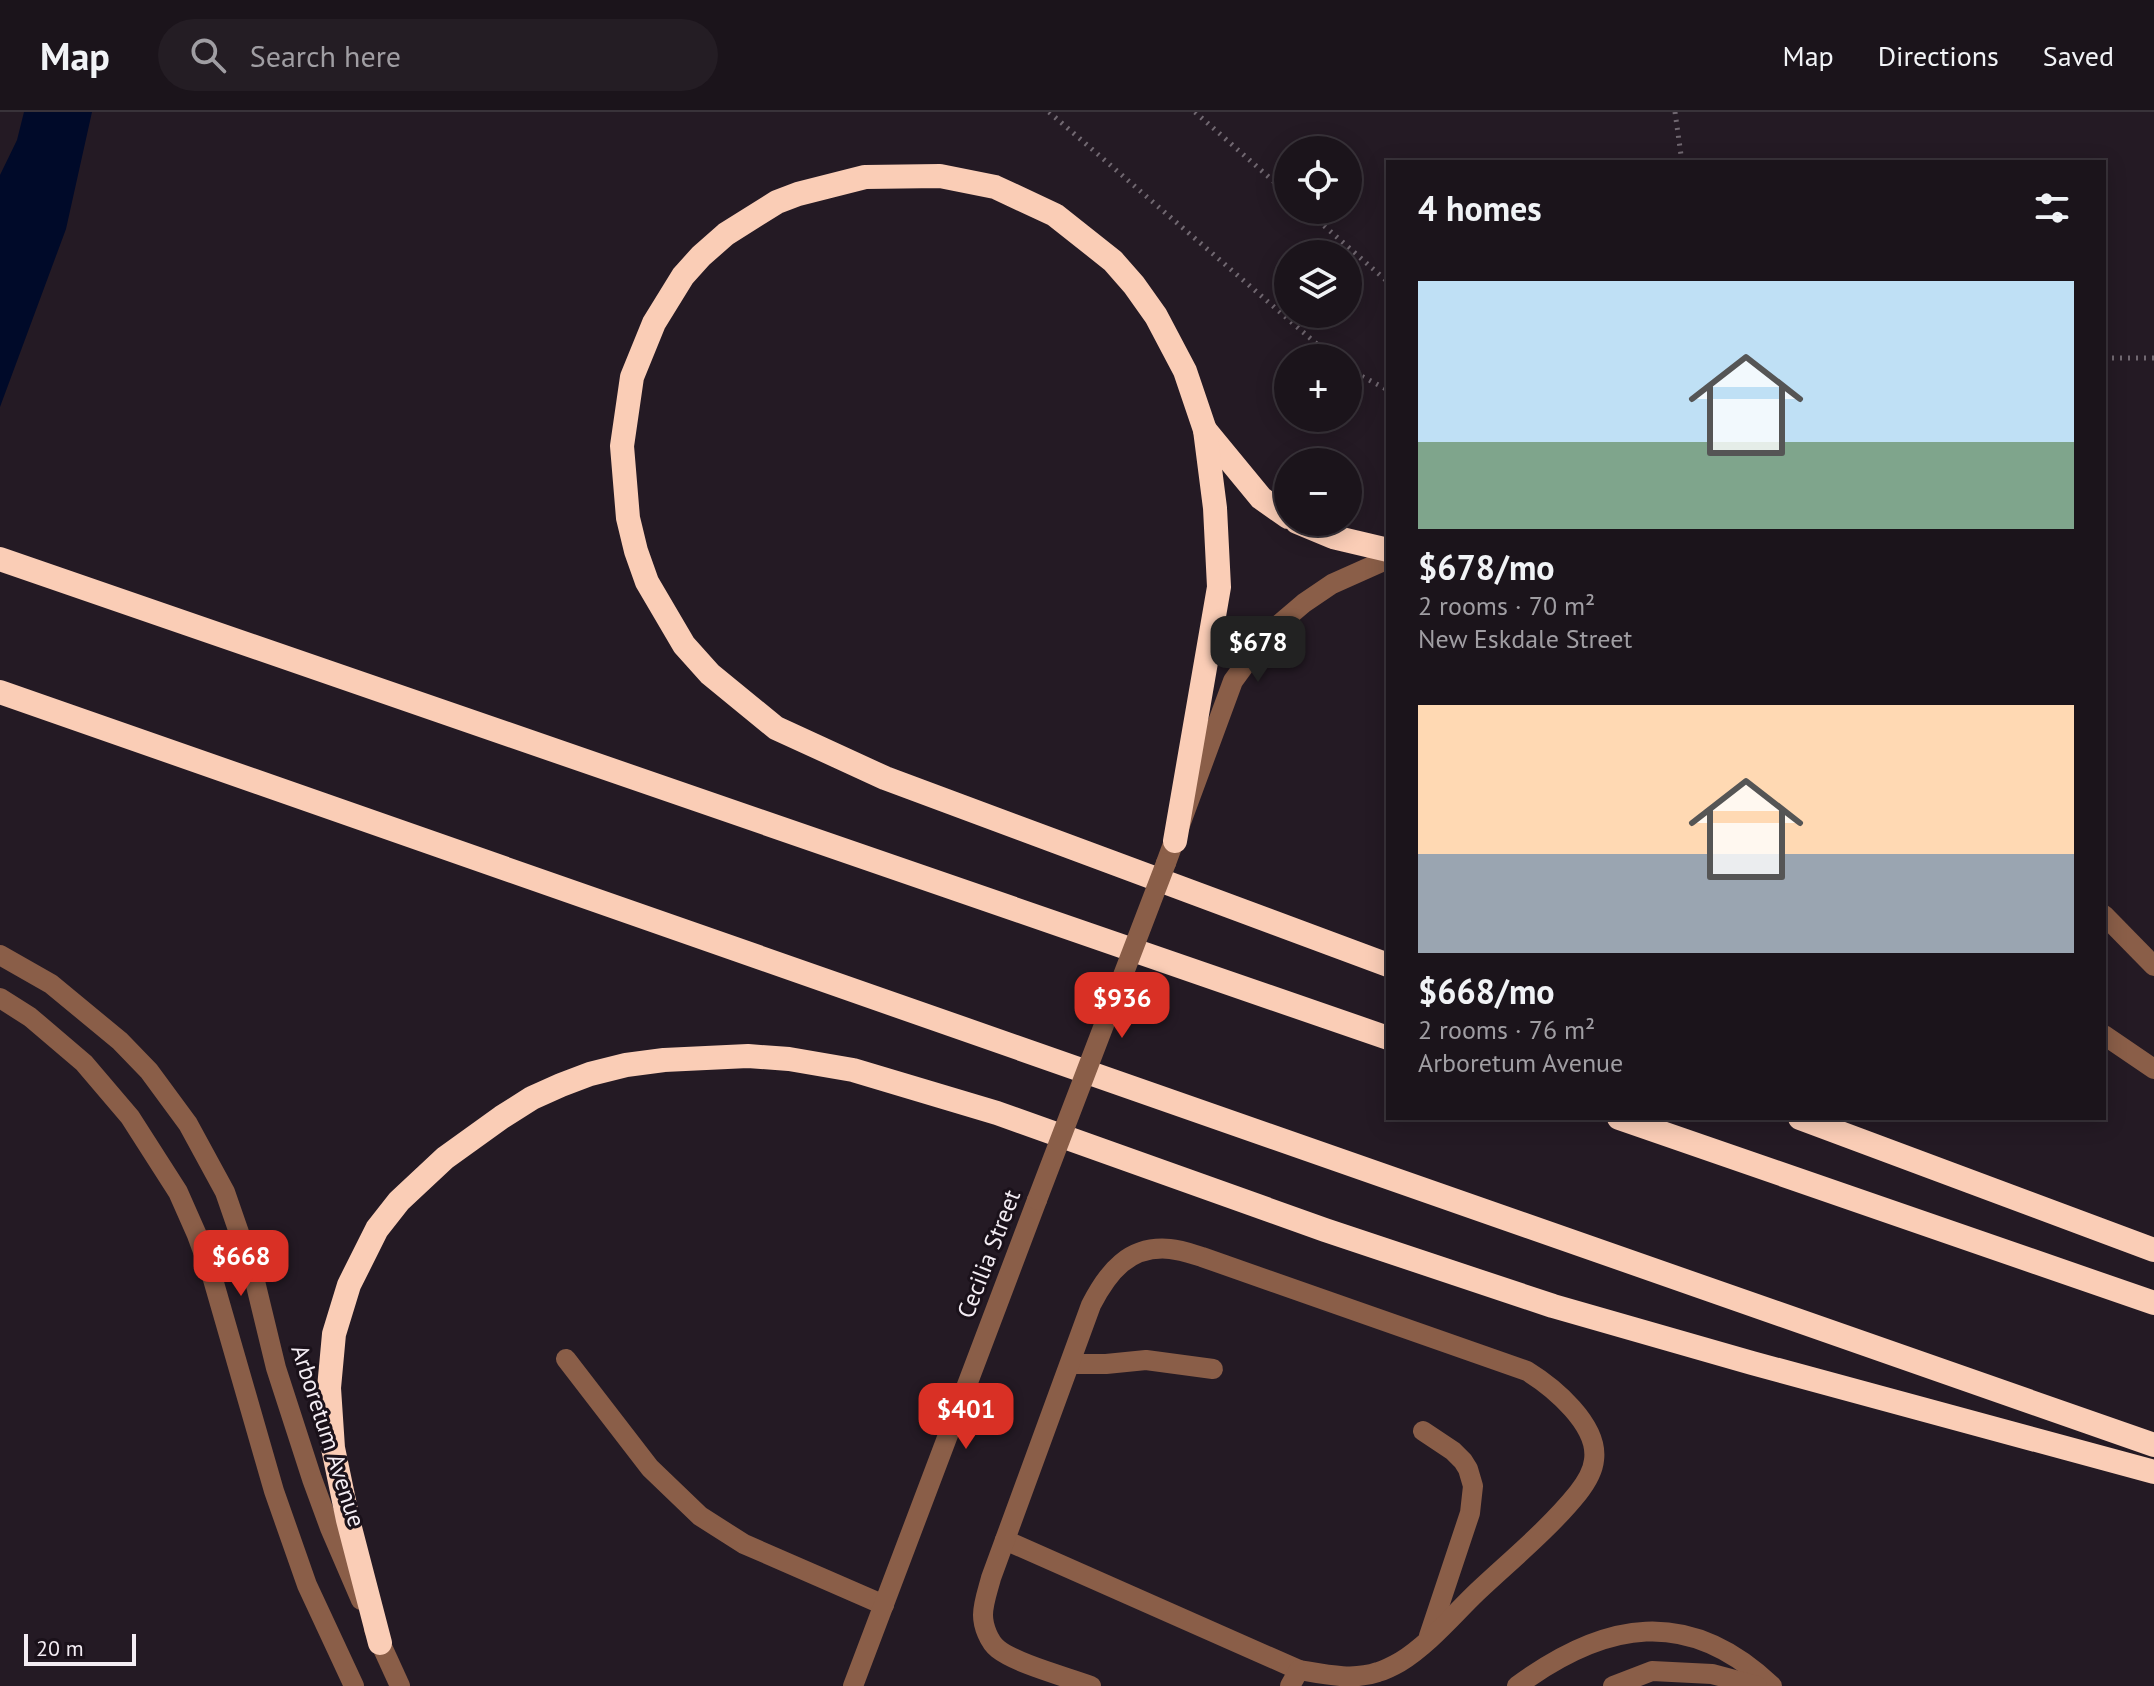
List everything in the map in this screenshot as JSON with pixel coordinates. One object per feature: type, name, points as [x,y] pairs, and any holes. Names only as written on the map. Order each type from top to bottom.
[{"type":"highway","points":[[1170,852],[1219,587],[1215,508],[1205,430],[1185,371],[1156,316],[1134,285],[1113,261],[1055,215],[995,187],[940,176],[865,177],[798,194],[777,202],[726,234],[683,276],[654,323],[632,377],[622,446],[628,518],[647,582],[684,645],[710,674],[776,728],[885,778],[1386,964]]},
{"type":"highway","points":[[1205,430],[1261,498],[1274,507]]},
{"type":"highway","points":[[1331,536],[1386,550]]},
{"type":"highway","points":[[0,559],[1386,1037]]},
{"type":"highway","points":[[0,692],[2154,1445]]},
{"type":"highway","points":[[380,1643],[333,1448],[329,1388],[331,1361],[334,1334],[349,1285],[377,1229],[399,1201],[445,1158],[502,1117],[532,1098],[590,1074],[664,1060],[748,1056],[789,1059],[853,1070],[997,1113],[1325,1230],[1553,1306],[2154,1472]]},
{"type":"highway","points":[[1625,1120],[2154,1303]]},
{"type":"highway","points":[[1805,1120],[2154,1250]]},
{"type":"street","name":"Cecilia Street","points":[[853,1686],[1233,681],[1277,626],[1304,603],[1332,584],[1386,560]]},
{"type":"street","points":[[2106,917],[2154,966]]},
{"type":"street","name":"Arboretum Avenue","points":[[0,955],[51,984],[95,1018],[149,1071],[188,1124],[225,1192],[253,1273],[276,1368],[312,1479],[342,1557],[400,1686]]},
{"type":"street","points":[[0,998],[30,1017],[84,1063],[130,1117],[178,1192],[212,1276],[274,1491],[307,1585],[354,1686]]},
{"type":"street","points":[[2106,1036],[2154,1069]]},
{"type":"street","points":[[1005,1540],[1294,1678],[1374,1674],[1399,1662],[1427,1640],[1578,1492],[1595,1459],[1592,1443],[1574,1409],[1546,1383],[1527,1371],[1202,1257],[1169,1249],[1139,1253],[1113,1270],[1091,1305],[991,1578],[983,1616],[991,1641],[997,1648],[1015,1658],[1091,1686]]},
{"type":"street","points":[[566,1359],[650,1468],[700,1516],[744,1544],[884,1605]]},
{"type":"street","points":[[1071,1364],[1146,1360],[1213,1369]]},
{"type":"street","points":[[1423,1431],[1463,1461],[1473,1486],[1470,1513],[1427,1640]]},
{"type":"street","points":[[1517,1686],[1576,1650],[1607,1638],[1643,1630],[1668,1631],[1699,1638],[1739,1658],[1772,1686]]},
{"type":"street","points":[[1613,1686],[1652,1671],[1712,1674],[1757,1686]]},
{"type":"path","points":[[1049,112],[1317,344]]},
{"type":"path","points":[[1195,112],[1274,182]]},
{"type":"path","points":[[1675,112],[1682,160]]},
{"type":"path","points":[[1322,224],[1386,280]]},
{"type":"path","points":[[2106,358],[2154,358]]},
{"type":"path","points":[[1362,376],[1386,389]]},
{"type":"water","points":[[24,112],[92,112],[66,229],[0,407],[0,175],[17,140]]}]
